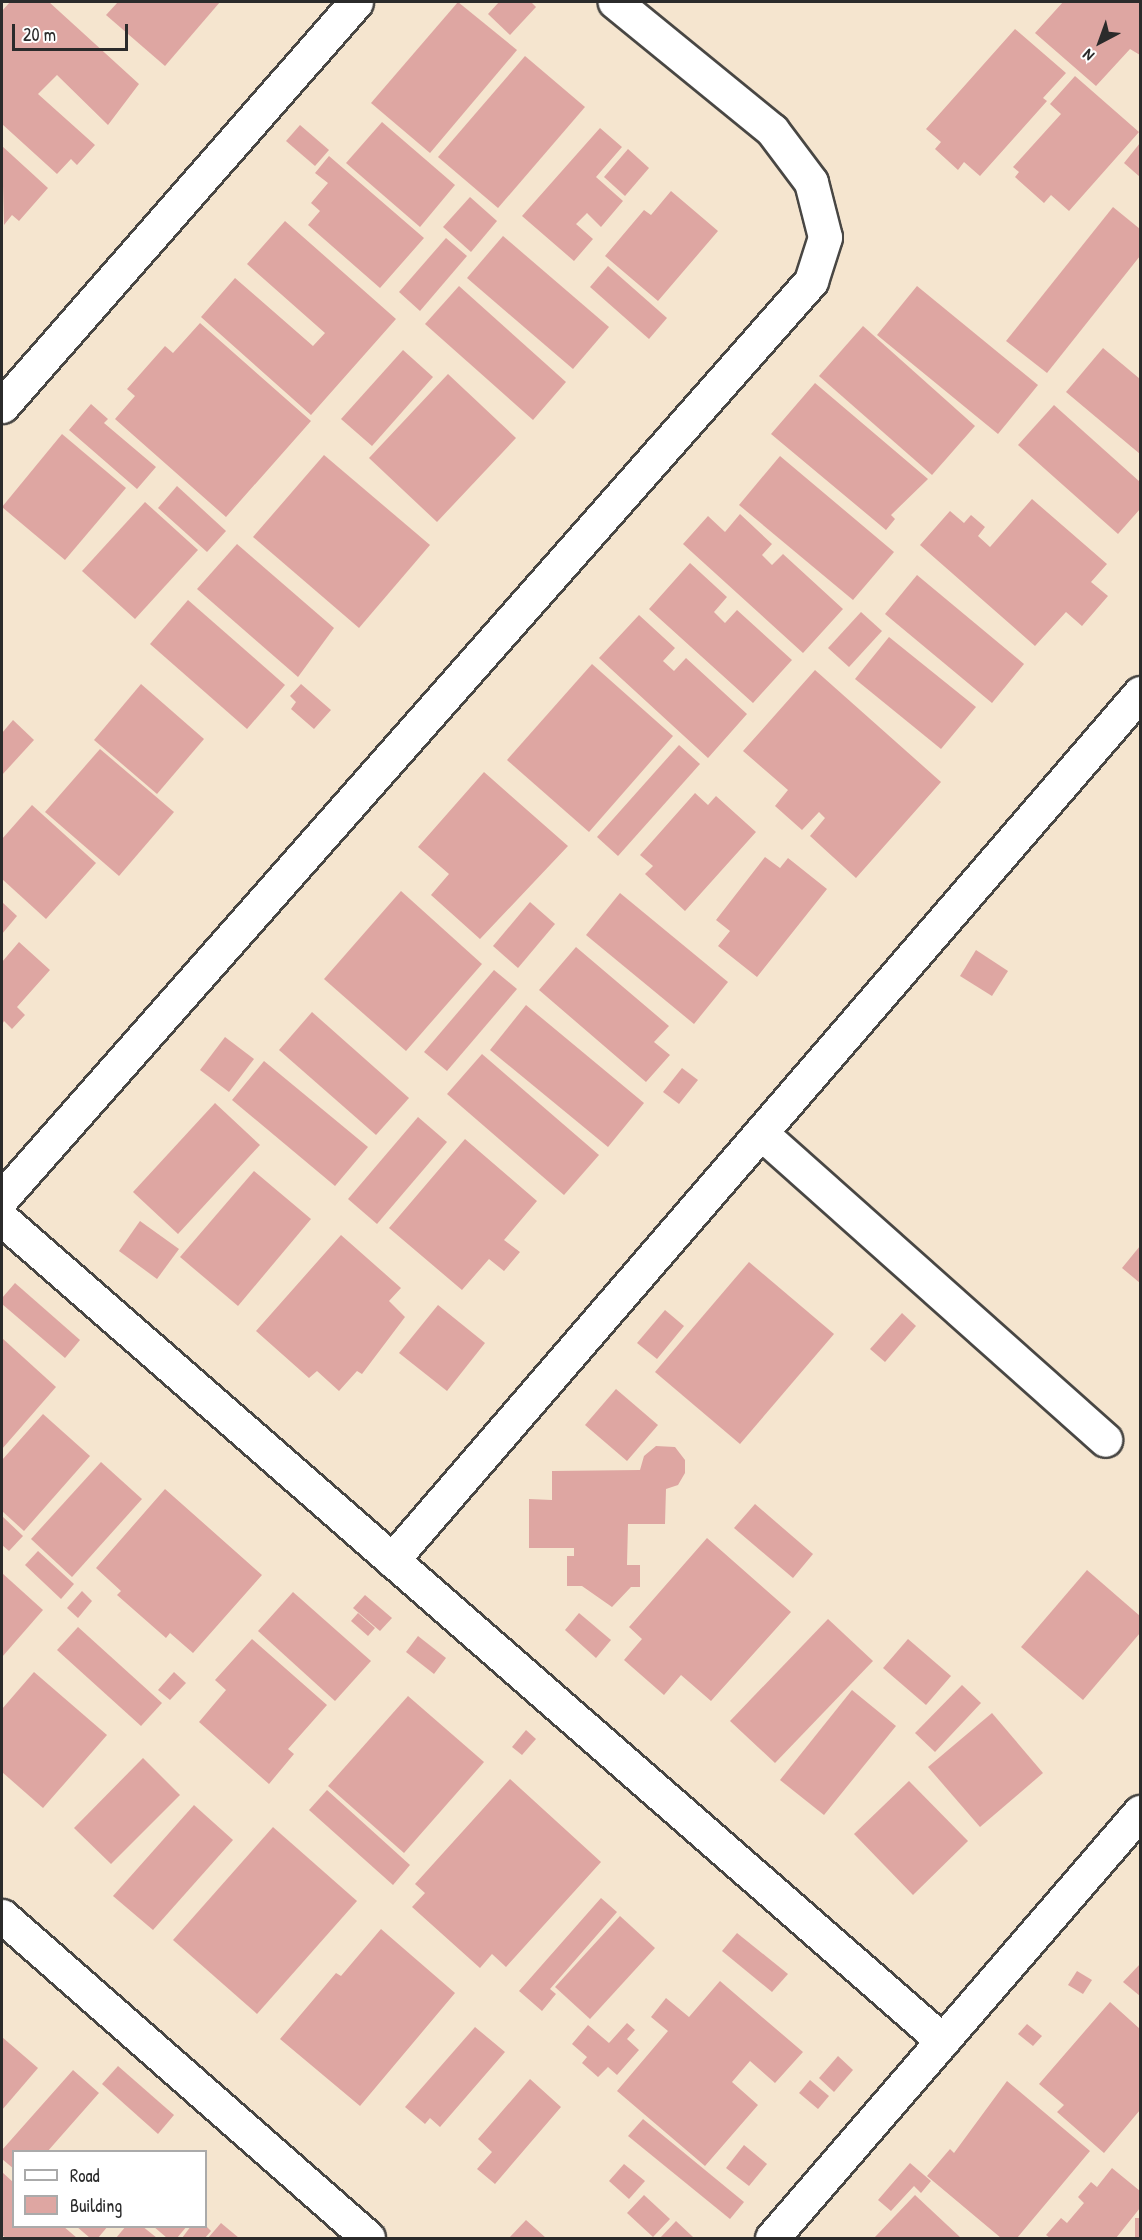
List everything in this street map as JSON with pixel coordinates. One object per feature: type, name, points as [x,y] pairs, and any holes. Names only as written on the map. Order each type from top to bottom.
[{"type":"street","points":[[2,406],[356,2]]},
{"type":"street","points":[[2,1198],[811,280],[825,237],[811,182],[772,130],[615,2]]},
{"type":"street","points":[[392,1560],[1140,693]]},
{"type":"street","points":[[761,1133],[1105,1440]]},
{"type":"street","points":[[2,1219],[943,2041]]},
{"type":"street","points":[[772,2238],[1140,1812]]},
{"type":"street","points":[[2,1916],[368,2238]]},
{"type":"building","points":[[10,2],[49,2],[139,84],[108,125],[57,75],[38,94],[95,145],[77,165],[71,159],[57,174],[2,124],[2,11]]},
{"type":"building","points":[[118,2],[220,2],[165,66],[106,15]]},
{"type":"building","points":[[458,2],[517,50],[430,153],[371,103]]},
{"type":"building","points":[[499,2],[531,2],[536,7],[510,35],[488,14]]},
{"type":"building","points":[[1063,2],[1140,2],[1140,55],[1130,49],[1096,86],[1035,33]]},
{"type":"building","points":[[1015,29],[1066,73],[1043,98],[1047,101],[980,176],[964,162],[958,170],[935,149],[941,142],[926,129]]},
{"type":"building","points":[[525,56],[585,107],[498,208],[438,157]]},
{"type":"building","points":[[1075,76],[1139,132],[1069,211],[1051,195],[1044,203],[1015,177],[1019,172],[1013,167],[1061,114],[1050,104]]},
{"type":"building","points":[[382,122],[455,185],[420,227],[346,163]]},
{"type":"building","points":[[300,125],[329,150],[315,166],[286,141]]},
{"type":"building","points":[[600,128],[622,147],[596,177],[623,201],[601,227],[587,213],[576,224],[593,239],[574,261],[522,216]]},
{"type":"building","points":[[1140,143],[1140,177],[1124,163]]},
{"type":"building","points":[[2,146],[48,188],[19,221],[12,215],[4,225]]},
{"type":"building","points":[[628,149],[649,168],[625,196],[604,177]]},
{"type":"building","points":[[329,156],[424,238],[380,288],[308,225],[320,211],[311,203],[328,183],[315,173]]},
{"type":"building","points":[[671,191],[718,231],[658,301],[605,256],[644,210],[651,215]]},
{"type":"building","points":[[470,197],[497,221],[471,252],[443,227]]},
{"type":"building","points":[[1113,207],[1140,229],[1140,256],[1047,373],[1006,341]]},
{"type":"building","points":[[285,221],[396,319],[311,415],[201,317],[235,278],[313,346],[325,333],[247,264]]},
{"type":"building","points":[[503,236],[609,327],[573,369],[467,278]]},
{"type":"building","points":[[446,238],[467,256],[420,311],[399,292]]},
{"type":"building","points":[[608,266],[667,318],[649,339],[590,287]]},
{"type":"building","points":[[459,286],[566,382],[533,420],[425,324]]},
{"type":"building","points":[[917,286],[1038,385],[998,434],[877,335]]},
{"type":"building","points":[[200,323],[311,421],[226,517],[115,419],[135,396],[127,389],[165,346],[173,353]]},
{"type":"building","points":[[863,326],[975,426],[932,475],[819,376]]},
{"type":"building","points":[[1103,348],[1140,379],[1140,454],[1066,392]]},
{"type":"building","points":[[403,350],[433,377],[372,446],[341,419]]},
{"type":"building","points":[[448,374],[516,438],[437,522],[369,458]]},
{"type":"building","points":[[815,383],[928,479],[891,515],[895,519],[886,530],[771,434]]},
{"type":"building","points":[[91,404],[108,419],[104,423],[156,467],[137,489],[69,430]]},
{"type":"building","points":[[1054,405],[1140,482],[1140,509],[1118,534],[1018,445]]},
{"type":"building","points":[[62,434],[126,488],[65,560],[2,507]]},
{"type":"building","points":[[324,455],[430,545],[359,628],[253,537]]},
{"type":"building","points":[[780,456],[894,552],[853,600],[739,505]]},
{"type":"building","points":[[177,486],[226,531],[207,552],[158,508]]},
{"type":"building","points":[[1032,499],[1107,564],[1091,582],[1108,596],[1082,626],[1066,612],[1035,646],[920,545],[950,511],[964,523],[971,515],[985,527],[978,536],[990,547]]},
{"type":"building","points":[[145,502],[198,550],[135,619],[82,571]]},
{"type":"building","points":[[740,514],[772,544],[762,555],[772,565],[783,554],[843,609],[803,653],[683,544],[708,516],[725,532]]},
{"type":"building","points":[[237,544],[334,628],[298,677],[197,589]]},
{"type":"building","points":[[690,563],[727,597],[714,612],[725,623],[737,610],[792,660],[753,703],[649,609]]},
{"type":"building","points":[[917,575],[1024,664],[992,703],[885,614]]},
{"type":"building","points":[[188,600],[285,685],[247,729],[150,644]]},
{"type":"building","points":[[861,612],[882,631],[849,667],[828,648]]},
{"type":"building","points":[[639,615],[675,648],[663,661],[674,671],[686,658],[747,714],[708,758],[599,658]]},
{"type":"building","points":[[889,637],[976,707],[941,749],[855,679]]},
{"type":"building","points":[[592,664],[673,736],[589,832],[507,760]]},
{"type":"building","points":[[815,670],[941,782],[856,878],[810,836],[825,818],[819,812],[802,830],[775,806],[788,790],[743,751]]},
{"type":"building","points":[[141,684],[204,739],[157,794],[94,740]]},
{"type":"building","points":[[301,684],[331,710],[314,729],[291,709],[296,702],[290,696]]},
{"type":"building","points":[[13,720],[34,740],[2,775],[2,733]]},
{"type":"building","points":[[679,745],[700,764],[618,856],[597,837]]},
{"type":"building","points":[[100,749],[174,812],[119,876],[45,812]]},
{"type":"building","points":[[484,772],[568,846],[480,939],[431,895],[449,874],[418,847]]},
{"type":"building","points":[[695,793],[708,805],[716,796],[756,832],[685,911],[645,874],[653,866],[640,855]]},
{"type":"building","points":[[32,805],[96,863],[46,919],[2,879],[2,839]]},
{"type":"building","points":[[765,857],[780,868],[788,858],[827,889],[757,977],[718,946],[730,931],[716,920]]},
{"type":"building","points":[[401,891],[482,964],[406,1051],[324,979]]},
{"type":"building","points":[[620,893],[728,982],[694,1024],[586,935]]},
{"type":"building","points":[[2,902],[17,916],[2,934]]},
{"type":"building","points":[[530,902],[555,924],[518,968],[493,946]]},
{"type":"building","points":[[19,942],[50,970],[17,1007],[25,1015],[12,1029],[4,1021],[2,1025],[2,962]]},
{"type":"building","points":[[576,947],[669,1026],[654,1042],[670,1055],[646,1082],[539,990]]},
{"type":"building","points":[[976,950],[1008,971],[992,996],[960,976]]},
{"type":"building","points":[[494,970],[517,989],[447,1071],[424,1052]]},
{"type":"building","points":[[526,1005],[644,1103],[608,1147],[490,1050]]},
{"type":"building","points":[[312,1012],[409,1098],[376,1135],[279,1050]]},
{"type":"building","points":[[225,1037],[254,1059],[229,1092],[200,1070]]},
{"type":"building","points":[[482,1054],[599,1155],[564,1195],[447,1094]]},
{"type":"building","points":[[264,1061],[368,1147],[335,1186],[232,1100]]},
{"type":"building","points":[[682,1068],[698,1080],[679,1104],[663,1092]]},
{"type":"building","points":[[215,1103],[260,1145],[178,1234],[133,1192]]},
{"type":"building","points":[[418,1117],[447,1142],[377,1224],[348,1199]]},
{"type":"building","points":[[465,1139],[537,1201],[504,1240],[520,1252],[504,1271],[489,1259],[462,1290],[389,1228]]},
{"type":"building","points":[[254,1171],[311,1219],[238,1306],[180,1257]]},
{"type":"building","points":[[140,1221],[179,1249],[157,1279],[119,1251]]},
{"type":"building","points":[[341,1235],[401,1288],[389,1301],[405,1317],[362,1374],[357,1371],[339,1391],[317,1371],[309,1378],[256,1331]]},
{"type":"building","points":[[1140,1246],[1140,1283],[1122,1268]]},
{"type":"building","points":[[749,1262],[834,1334],[740,1444],[655,1372]]},
{"type":"building","points":[[15,1283],[80,1340],[65,1358],[2,1304],[2,1298]]},
{"type":"building","points":[[438,1305],[485,1343],[447,1391],[399,1353]]},
{"type":"building","points":[[665,1310],[684,1326],[657,1359],[637,1343]]},
{"type":"building","points":[[902,1313],[916,1326],[885,1362],[870,1349]]},
{"type":"building","points":[[2,1338],[56,1387],[2,1449]]},
{"type":"building","points":[[616,1389],[658,1425],[627,1461],[585,1425]]},
{"type":"building","points":[[43,1414],[90,1456],[24,1531],[2,1511],[2,1460]]},
{"type":"building","points":[[656,1446],[675,1447],[685,1460],[685,1473],[678,1485],[666,1489],[665,1524],[628,1524],[627,1565],[640,1565],[640,1587],[631,1587],[612,1607],[582,1586],[567,1586],[567,1556],[574,1556],[574,1548],[529,1548],[529,1499],[552,1500],[552,1471],[640,1470],[644,1456]]},
{"type":"building","points":[[101,1462],[142,1499],[72,1577],[31,1539]]},
{"type":"building","points":[[165,1489],[262,1575],[193,1653],[170,1633],[166,1638],[117,1595],[121,1591],[96,1568]]},
{"type":"building","points":[[755,1504],[813,1554],[793,1578],[734,1528]]},
{"type":"building","points":[[2,1516],[23,1536],[9,1551],[2,1545]]},
{"type":"building","points":[[707,1538],[791,1612],[711,1701],[681,1675],[664,1695],[624,1660],[642,1639],[629,1627]]},
{"type":"building","points":[[38,1551],[74,1584],[61,1599],[25,1565]]},
{"type":"building","points":[[1087,1570],[1140,1616],[1140,1633],[1083,1700],[1021,1647]]},
{"type":"building","points":[[2,1573],[43,1610],[2,1657]]},
{"type":"building","points":[[82,1591],[92,1601],[78,1618],[67,1608]]},
{"type":"building","points":[[293,1592],[371,1661],[335,1701],[258,1631]]},
{"type":"building","points":[[365,1595],[392,1618],[380,1631],[353,1608]]},
{"type":"building","points":[[358,1613],[375,1628],[368,1636],[351,1621]]},
{"type":"building","points":[[579,1613],[611,1640],[596,1658],[565,1630]]},
{"type":"building","points":[[828,1619],[873,1661],[775,1763],[730,1721]]},
{"type":"building","points":[[78,1627],[162,1703],[141,1726],[57,1650]]},
{"type":"building","points":[[418,1636],[446,1658],[434,1674],[406,1652]]},
{"type":"building","points":[[252,1639],[327,1705],[288,1749],[294,1754],[269,1784],[199,1722],[226,1690],[215,1680]]},
{"type":"building","points":[[908,1639],[951,1676],[926,1705],[883,1668]]},
{"type":"building","points":[[34,1672],[107,1735],[43,1808],[2,1772],[2,1709]]},
{"type":"building","points":[[174,1672],[186,1683],[170,1700],[158,1690]]},
{"type":"building","points":[[962,1685],[981,1703],[935,1752],[915,1733]]},
{"type":"building","points":[[852,1690],[896,1726],[824,1815],[780,1780]]},
{"type":"building","points":[[408,1696],[484,1762],[404,1853],[328,1786]]},
{"type":"building","points":[[992,1713],[1043,1773],[980,1827],[928,1767]]},
{"type":"building","points":[[526,1730],[536,1739],[522,1755],[512,1747]]},
{"type":"building","points":[[143,1758],[180,1795],[111,1864],[74,1828]]},
{"type":"building","points":[[510,1779],[601,1862],[506,1967],[492,1954],[480,1968],[412,1907],[425,1893],[415,1884]]},
{"type":"building","points":[[909,1781],[968,1841],[913,1895],[854,1834]]},
{"type":"building","points":[[327,1790],[410,1865],[393,1885],[309,1810]]},
{"type":"building","points":[[194,1805],[233,1840],[153,1930],[113,1896]]},
{"type":"building","points":[[273,1827],[357,1901],[257,2014],[173,1940]]},
{"type":"building","points":[[601,1898],[617,1912],[550,1989],[556,1994],[542,2011],[519,1991]]},
{"type":"building","points":[[620,1916],[655,1948],[590,2019],[555,1987]]},
{"type":"building","points":[[381,1929],[455,1993],[360,2106],[280,2039],[336,1973],[341,1976]]},
{"type":"building","points":[[737,1933],[788,1974],[772,1992],[722,1951]]},
{"type":"building","points":[[1140,1964],[1140,1996],[1123,1982]]},
{"type":"building","points":[[1077,1971],[1092,1980],[1083,1994],[1068,1985]]},
{"type":"building","points":[[720,1981],[803,2052],[775,2083],[750,2061],[732,2082],[758,2105],[705,2166],[617,2091],[668,2031],[651,2017],[666,1998],[689,2017]]},
{"type":"building","points":[[1110,2002],[1140,2029],[1140,2110],[1104,2153],[1057,2112],[1064,2105],[1039,2084]]},
{"type":"building","points":[[627,2023],[635,2030],[627,2039],[639,2050],[617,2075],[608,2067],[598,2077],[582,2063],[587,2057],[572,2044],[588,2025],[609,2043]]},
{"type":"building","points":[[1027,2024],[1042,2036],[1033,2046],[1018,2034]]},
{"type":"building","points":[[475,2027],[505,2052],[440,2127],[430,2118],[425,2124],[405,2107]]},
{"type":"building","points":[[2,2037],[38,2068],[2,2110]]},
{"type":"building","points":[[838,2056],[853,2070],[834,2092],[819,2078]]},
{"type":"building","points":[[118,2066],[174,2115],[158,2134],[102,2084]]},
{"type":"building","points":[[73,2070],[99,2093],[49,2150],[12,2150],[12,2167],[2,2159],[2,2150]]},
{"type":"building","points":[[530,2079],[561,2107],[495,2184],[477,2169],[492,2152],[478,2139]]},
{"type":"building","points":[[810,2080],[829,2096],[818,2109],[799,2093]]},
{"type":"building","points":[[1007,2081],[1090,2151],[1017,2238],[1001,2238],[927,2176],[950,2149],[954,2153]]},
{"type":"building","points":[[643,2119],[744,2202],[730,2219],[628,2136]]},
{"type":"building","points":[[744,2145],[767,2164],[749,2186],[726,2168]]},
{"type":"building","points":[[910,2163],[931,2181],[921,2193],[914,2186],[891,2211],[878,2200]]},
{"type":"building","points":[[624,2164],[645,2181],[629,2199],[609,2181]]},
{"type":"building","points":[[1112,2168],[1140,2191],[1140,2208],[1116,2238],[1050,2238],[1046,2235],[1061,2218],[1067,2223],[1084,2203],[1078,2197],[1091,2182],[1097,2187]]},
{"type":"building","points":[[2,2172],[12,2181],[12,2228],[65,2228],[77,2238],[6,2238],[2,2235]]},
{"type":"building","points":[[644,2195],[670,2219],[653,2237],[627,2213]]},
{"type":"building","points":[[915,2195],[961,2238],[874,2238]]},
{"type":"building","points":[[1135,2218],[1140,2218],[1140,2238],[1135,2238]]},
{"type":"building","points":[[526,2220],[546,2238],[509,2238]]},
{"type":"building","points":[[676,2221],[693,2237],[660,2238]]},
{"type":"building","points":[[221,2223],[239,2238],[208,2238]]},
{"type":"building","points":[[207,2227],[211,2231],[205,2238],[182,2238],[190,2228]]},
{"type":"building","points":[[78,2228],[106,2228],[98,2238],[90,2238]]},
{"type":"building","points":[[124,2228],[144,2228],[157,2238],[116,2238]]},
{"type":"building","points":[[155,2228],[185,2228],[177,2238],[167,2238]]}]
